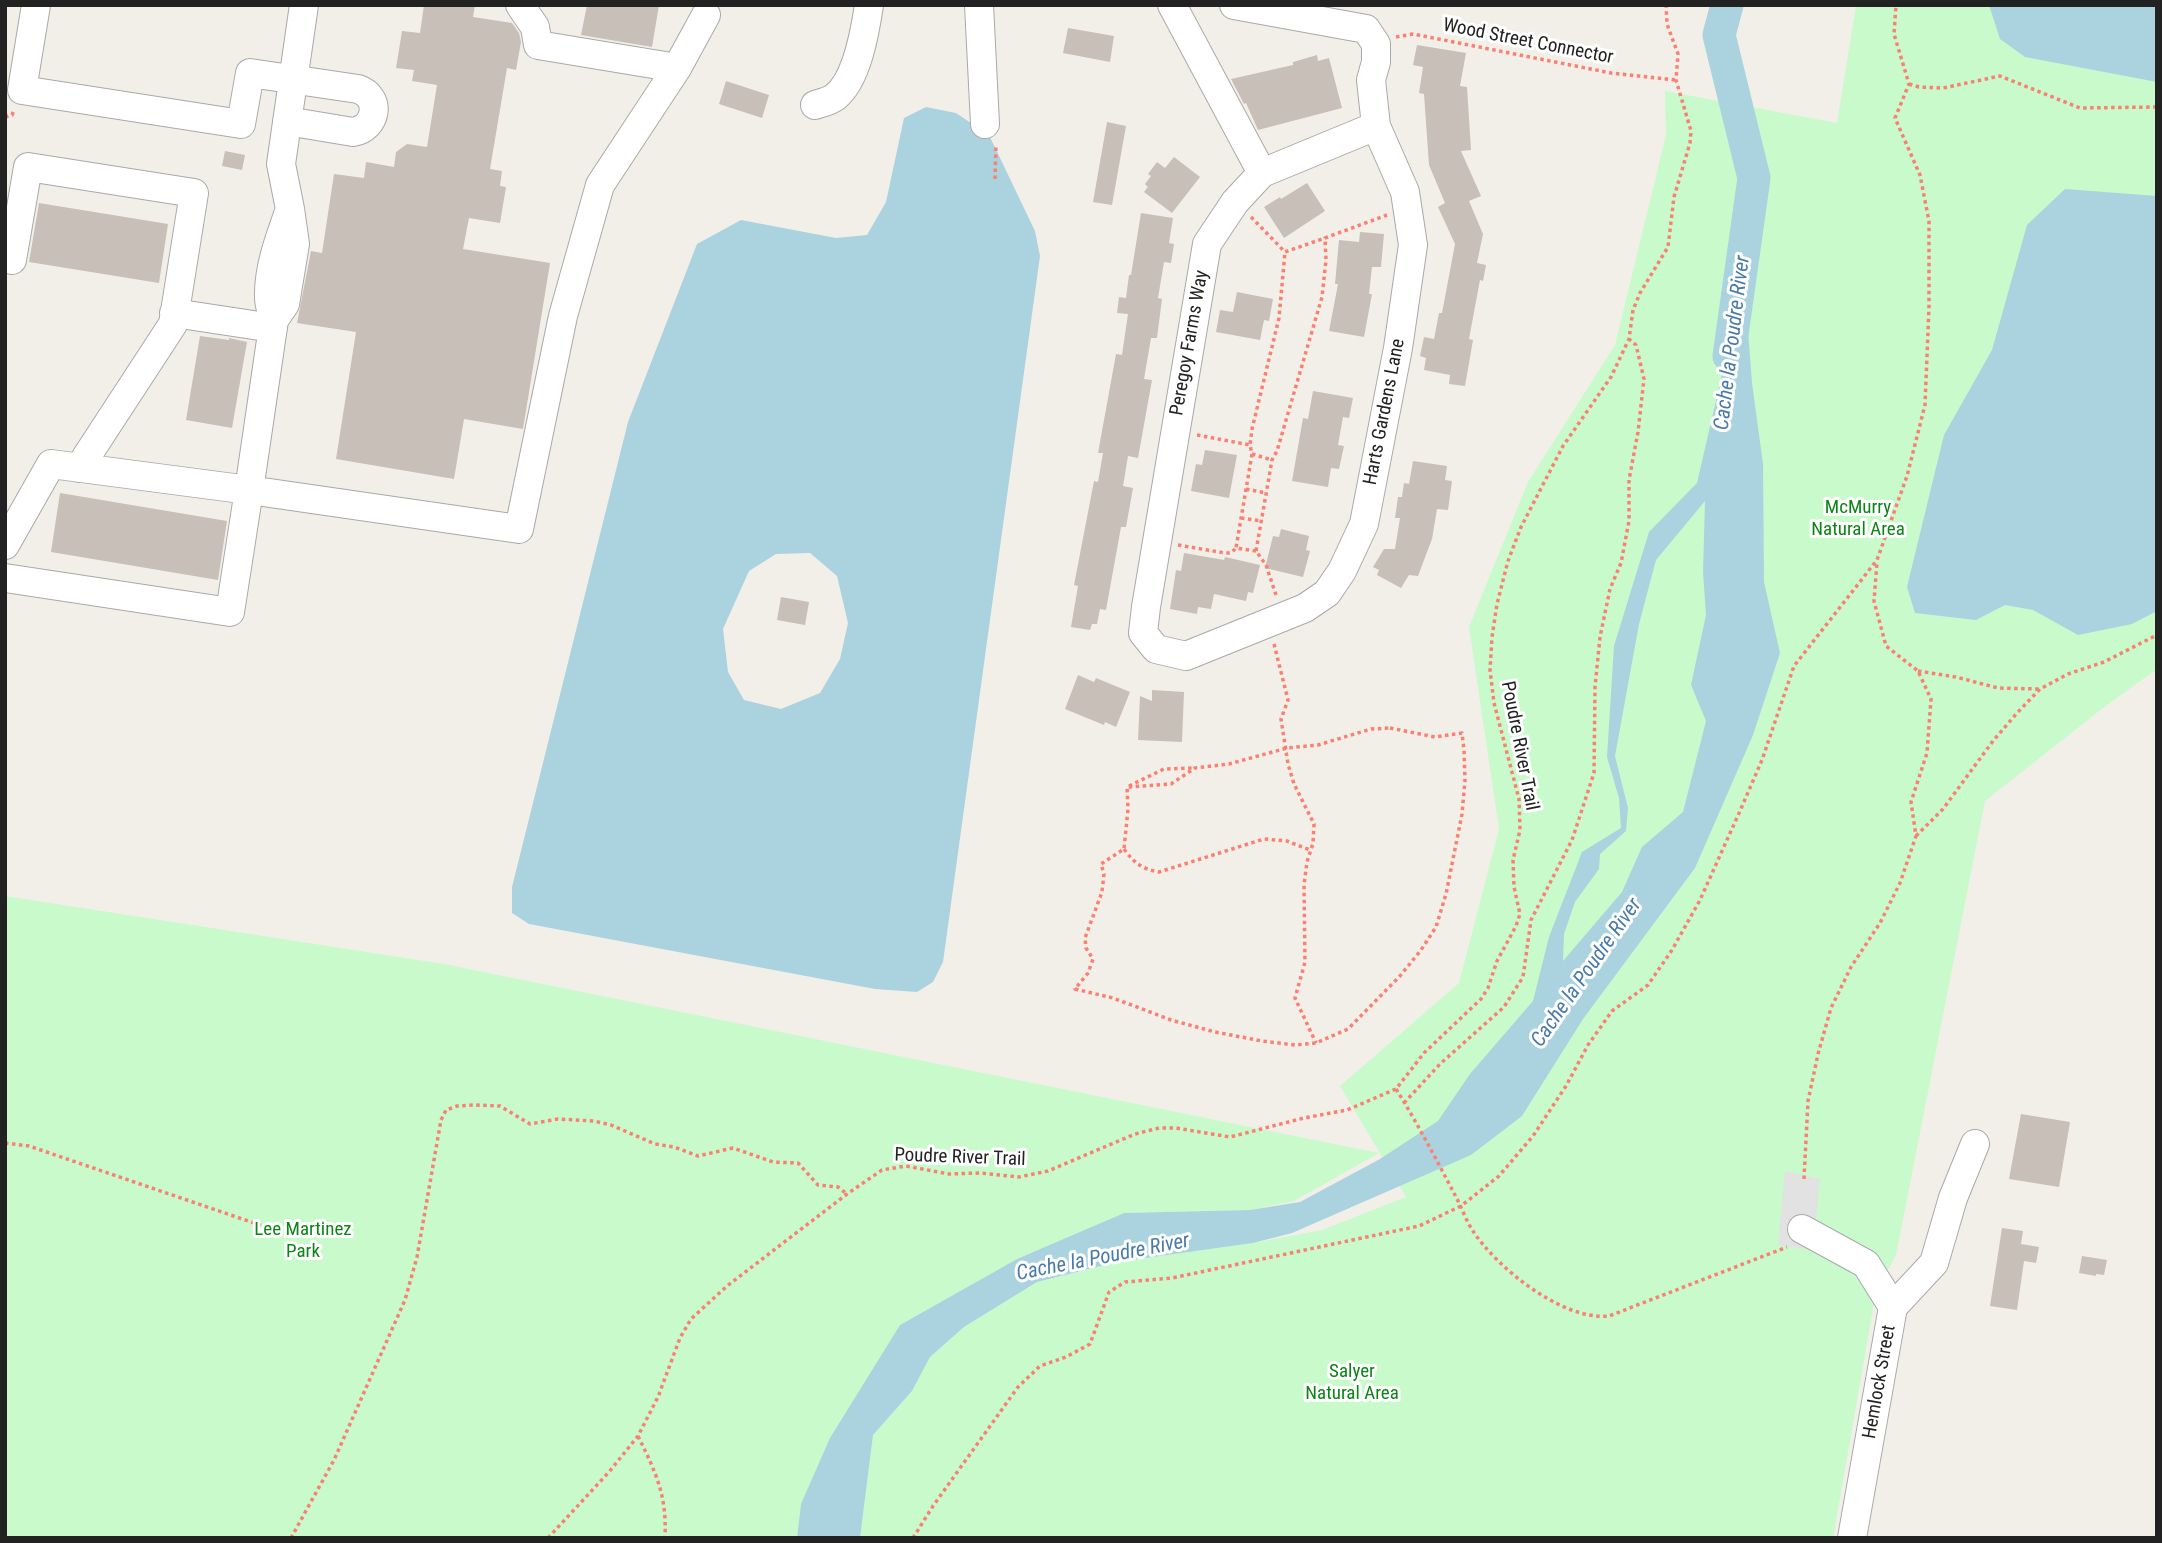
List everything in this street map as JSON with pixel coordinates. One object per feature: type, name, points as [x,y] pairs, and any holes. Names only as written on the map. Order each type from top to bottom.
[{"type":"street","points":[[36,5],[22,90],[241,124],[250,73],[364,91],[374,107],[373,117],[362,130],[353,132],[287,121]]},
{"type":"street","points":[[5,578],[230,611],[273,324],[269,299],[272,275],[278,242],[290,209],[281,164],[304,5]]},
{"type":"street","points":[[520,5],[535,27],[538,45],[677,68]]},
{"type":"street","points":[[815,105],[834,98],[849,81],[869,5]]},
{"type":"street","points":[[979,5],[985,124]]},
{"type":"street","points":[[1172,5],[1262,173]]},
{"type":"street","points":[[1234,5],[1355,16],[1376,44]]},
{"type":"street","points":[[5,545],[51,464],[519,530],[563,316],[600,185],[677,68],[707,8]]},
{"type":"street","name":"Harts Gardens Lane","points":[[1156,649],[1186,656],[1305,608],[1327,593],[1342,571],[1364,524],[1398,348],[1413,245],[1405,192],[1376,126],[1371,80],[1376,62],[1376,44]]},
{"type":"street","name":"Peregoy Farms Way","points":[[1156,649],[1143,633],[1146,607],[1207,244],[1235,202],[1262,173],[1376,126]]},
{"type":"street","points":[[12,260],[28,167],[194,193],[173,324],[79,468]]},
{"type":"street","points":[[174,313],[273,324]]},
{"type":"street","points":[[1893,1307],[1934,1263],[1953,1198],[1975,1144]]},
{"type":"street","name":"Hemlock Street","points":[[1796,1238],[1866,1264],[1893,1307],[1852,1538]]},
{"type":"path","name":"Poudre River Trail","points":[[548,1538],[638,1436],[657,1397],[680,1338],[691,1320],[727,1286],[882,1170],[906,1166],[948,1174],[980,1173],[1019,1177],[1048,1171],[1135,1134],[1159,1128],[1176,1128],[1230,1137],[1347,1110],[1396,1089],[1424,1053],[1481,999],[1488,988],[1497,961],[1517,926],[1520,914],[1514,887],[1513,860],[1520,830],[1519,799],[1494,703],[1490,670],[1497,604],[1508,561],[1521,527],[1563,446],[1611,377],[1629,339],[1633,310],[1640,293],[1668,247],[1674,197],[1691,131],[1676,80],[1678,54],[1667,24],[1666,5]]},
{"type":"path","points":[[1804,1180],[1808,1101],[1818,1054],[1831,1009],[1851,967],[1880,923],[1900,883],[1916,836],[1912,802],[1927,753],[1931,699],[1918,671],[1886,646],[1874,601],[1877,560],[1907,476],[1925,405],[1929,307],[1930,221],[1920,175],[1895,118],[1909,84],[1894,34],[1896,5]]},
{"type":"path","name":"Wood Street Connector","points":[[1376,44],[1413,34],[1611,73],[1676,80]]},
{"type":"path","points":[[1909,84],[1943,88],[2000,76],[2080,108],[2157,107]]},
{"type":"path","points":[[1172,544],[1225,553],[1231,553],[1236,548],[1252,454],[1250,445],[1279,318],[1285,252],[1245,211]]},
{"type":"path","points":[[1285,252],[1387,215]]},
{"type":"path","points":[[1256,551],[1272,460],[1277,451],[1322,297],[1326,260],[1325,238]]},
{"type":"path","points":[[1404,1102],[1440,1064],[1504,1007],[1523,977],[1531,920],[1572,840],[1594,774],[1595,687],[1600,637],[1610,589],[1621,563],[1629,521],[1629,480],[1644,379],[1636,345],[1629,339]]},
{"type":"path","points":[[1191,434],[1250,445]]},
{"type":"path","points":[[1252,454],[1272,460]]},
{"type":"path","points":[[1246,489],[1266,493]]},
{"type":"path","points":[[1241,518],[1262,521]]},
{"type":"path","points":[[1236,548],[1256,551],[1266,565],[1276,597]]},
{"type":"path","points":[[913,1538],[1018,1387],[1040,1366],[1066,1357],[1090,1343],[1109,1292],[1125,1282],[1172,1278],[1419,1226],[1461,1206],[1499,1176],[1533,1136],[1566,1086],[1588,1045],[1612,1011],[1648,985],[1672,950],[1700,900],[1746,798],[1794,666],[1877,560]]},
{"type":"path","points":[[1916,836],[1943,809],[1993,741],[2040,689],[2068,674],[2104,662],[2157,635]]},
{"type":"path","points":[[1274,642],[1288,700],[1281,719],[1288,764],[1294,784],[1314,824],[1304,885],[1304,962],[1296,998],[1316,1043]]},
{"type":"path","points":[[1918,671],[1998,688],[2040,689]]},
{"type":"path","points":[[1124,849],[1101,864],[1104,874],[1102,891],[1085,938],[1086,948],[1093,959],[1088,973],[1075,989],[1114,998],[1171,1020],[1215,1032],[1295,1045],[1316,1043],[1348,1029],[1400,976],[1436,928],[1446,894],[1462,814],[1465,781],[1462,733],[1434,737],[1390,728],[1371,729],[1318,745],[1287,748],[1229,764],[1164,768],[1127,787]]},
{"type":"path","points":[[1127,787],[1171,784],[1195,768]]},
{"type":"path","points":[[1127,787],[1124,849],[1132,860],[1145,870],[1159,872],[1264,839],[1287,841],[1310,850]]},
{"type":"path","points":[[1396,1089],[1473,1231],[1495,1258],[1532,1290],[1568,1309],[1595,1317],[1609,1316],[1796,1238]]},
{"type":"path","points":[[291,1538],[334,1460],[405,1300],[417,1257],[441,1120],[446,1110],[457,1106],[500,1106],[530,1124],[558,1119],[594,1121],[611,1125],[655,1144],[674,1147],[698,1156],[733,1148],[773,1162],[798,1163],[818,1185],[838,1187],[847,1194]]},
{"type":"path","points":[[5,1143],[29,1146],[292,1236]]},
{"type":"path","points":[[638,1436],[664,1497],[665,1538]]},
{"type":"green space","name":"McMurry Natural Area","points":[[1856,5],[2157,5],[2157,669],[1985,801],[1896,1255],[1876,1292],[1833,1538],[860,1538],[873,1435],[912,1391],[930,1357],[964,1327],[1037,1282],[1117,1262],[1253,1243],[1322,1230],[1406,1197],[1340,1086],[1459,983],[1499,829],[1469,627],[1528,482],[1615,345],[1666,135],[1665,91],[1837,123]]},
{"type":"green space","name":"Lee Martinez Park","points":[[5,896],[444,964],[1379,1153],[1294,1201],[1250,1210],[1124,1213],[1017,1259],[900,1325],[801,1504],[797,1538],[5,1538]]},
{"type":"shaded area","points":[[1785,1171],[1820,1179],[1813,1250],[1778,1245]]},
{"type":"water","points":[[1989,5],[2157,5],[2157,82],[2025,57],[2000,39]]},
{"type":"water","points":[[926,107],[956,113],[989,135],[1035,231],[1040,256],[943,962],[933,982],[917,992],[875,989],[529,924],[512,913],[512,887],[628,422],[697,244],[741,220],[836,238],[867,235],[886,202],[904,118]],"holes":[[[810,553],[837,576],[848,623],[840,659],[820,693],[781,709],[744,700],[728,672],[723,629],[749,571],[776,554]]]},
{"type":"water","points":[[2065,189],[2157,196],[2157,611],[2132,624],[2078,635],[2033,610],[2005,605],[1976,620],[1915,613],[1907,587],[1944,435],[1992,350],[2027,225]]},
{"type":"water","points":[[1744,279],[1752,383],[1763,464],[1764,582],[1780,653],[1753,735],[1695,868],[1583,1019],[1522,1116],[1471,1155],[1292,1233],[1253,1243],[1117,1262],[1037,1282],[964,1327],[930,1357],[912,1391],[873,1435],[860,1538],[797,1538],[801,1504],[830,1438],[900,1325],[1017,1259],[1124,1213],[1250,1210],[1300,1202],[1380,1159],[1438,1121],[1470,1074],[1533,1001],[1549,937],[1582,852],[1621,828],[1619,798],[1607,757],[1614,646],[1649,532],[1697,483]],"holes":[[[1705,501],[1703,572],[1706,615],[1691,685],[1706,721],[1683,812],[1642,847],[1622,892],[1563,961],[1564,934],[1575,902],[1599,869],[1600,854],[1626,831],[1628,808],[1615,756],[1639,624],[1656,560]]]},
{"type":"building","points":[[424,5],[475,5],[473,17],[512,23],[519,33],[521,42],[516,70],[507,68],[490,169],[502,171],[500,186],[506,187],[500,223],[469,218],[463,249],[550,263],[523,429],[464,419],[454,479],[336,459],[356,332],[297,323],[311,251],[322,253],[334,174],[364,178],[366,162],[394,167],[396,152],[407,144],[427,147],[437,85],[412,81],[414,70],[396,68],[402,31],[420,33]]},
{"type":"building","points":[[587,5],[659,5],[652,47],[581,35]]},
{"type":"building","points":[[1068,28],[1114,36],[1110,62],[1063,53]]},
{"type":"building","points":[[1417,45],[1466,53],[1460,86],[1467,87],[1471,150],[1461,151],[1481,196],[1469,201],[1483,234],[1477,263],[1486,265],[1483,281],[1480,280],[1469,339],[1473,340],[1465,386],[1449,384],[1450,375],[1424,370],[1426,358],[1420,356],[1424,337],[1434,339],[1439,313],[1442,313],[1455,244],[1438,207],[1445,203],[1429,165],[1424,94],[1419,93],[1423,67],[1413,65]]},
{"type":"building","points":[[1317,55],[1318,61],[1329,58],[1342,108],[1258,130],[1231,79],[1293,65],[1293,62]]},
{"type":"building","points":[[726,81],[769,95],[762,118],[719,104]]},
{"type":"building","points":[[1107,122],[1126,126],[1112,205],[1093,202]]},
{"type":"building","points":[[225,151],[245,155],[242,170],[222,166]]},
{"type":"building","points":[[1174,157],[1200,177],[1172,213],[1144,192],[1148,187],[1145,184],[1151,176],[1148,174],[1157,162],[1165,168]]},
{"type":"building","points":[[1307,183],[1325,211],[1284,238],[1264,207]]},
{"type":"building","points":[[39,203],[168,224],[159,283],[29,262]]},
{"type":"building","points":[[1141,213],[1173,218],[1169,243],[1174,244],[1171,263],[1164,262],[1158,298],[1162,299],[1157,338],[1151,338],[1144,379],[1152,380],[1138,458],[1128,456],[1123,486],[1133,488],[1126,527],[1121,527],[1106,610],[1100,609],[1097,624],[1092,624],[1090,630],[1071,627],[1078,586],[1074,585],[1094,481],[1098,482],[1103,453],[1098,453],[1116,354],[1122,355],[1128,314],[1117,313],[1119,297],[1126,298]]},
{"type":"building","points":[[1360,232],[1384,234],[1381,267],[1372,267],[1369,294],[1372,294],[1364,337],[1329,331],[1338,284],[1335,284],[1339,240],[1359,242]]},
{"type":"building","points":[[1237,292],[1273,299],[1269,321],[1264,320],[1260,340],[1216,332],[1220,310],[1233,312]]},
{"type":"building","points":[[200,336],[247,342],[232,428],[186,420]]},
{"type":"building","points":[[1313,391],[1353,398],[1349,418],[1343,417],[1338,445],[1344,446],[1339,469],[1331,468],[1328,487],[1292,481],[1303,418],[1308,419]]},
{"type":"building","points":[[1205,450],[1237,455],[1229,498],[1191,491],[1196,464],[1202,465]]},
{"type":"building","points":[[1413,461],[1447,466],[1445,480],[1452,481],[1448,510],[1437,509],[1432,539],[1418,576],[1409,575],[1401,588],[1377,575],[1379,570],[1373,567],[1384,549],[1395,549],[1400,518],[1395,518],[1398,497],[1402,497],[1404,483],[1409,484]]},
{"type":"building","points":[[60,493],[227,521],[218,580],[51,552]]},
{"type":"building","points":[[1281,529],[1309,536],[1306,550],[1310,551],[1303,577],[1265,568],[1273,536],[1279,537]]},
{"type":"building","points":[[1184,553],[1224,560],[1225,557],[1260,565],[1253,593],[1248,592],[1246,601],[1214,594],[1211,609],[1198,607],[1197,614],[1170,609],[1176,570],[1181,571]]},
{"type":"building","points":[[781,597],[809,602],[805,625],[777,620]]},
{"type":"building","points":[[1078,675],[1094,682],[1096,678],[1130,692],[1116,727],[1105,722],[1104,725],[1065,709]]},
{"type":"building","points":[[1152,690],[1184,692],[1182,742],[1138,740],[1140,696],[1152,701]]},
{"type":"building","points":[[2021,1114],[2070,1122],[2059,1187],[2009,1179]]},
{"type":"building","points":[[2002,1228],[2023,1231],[2021,1244],[2039,1247],[2036,1263],[2024,1261],[2017,1310],[1990,1306]]},
{"type":"building","points":[[2082,1256],[2107,1260],[2104,1275],[2079,1273]]},
{"type":"waterway","name":"Cache la Poudre River","points":[[1727,5],[1719,35],[1754,178],[1729,356]]},
{"type":"park label","name":"Salyer Natural Area","points":[[1352,1383]]}]
